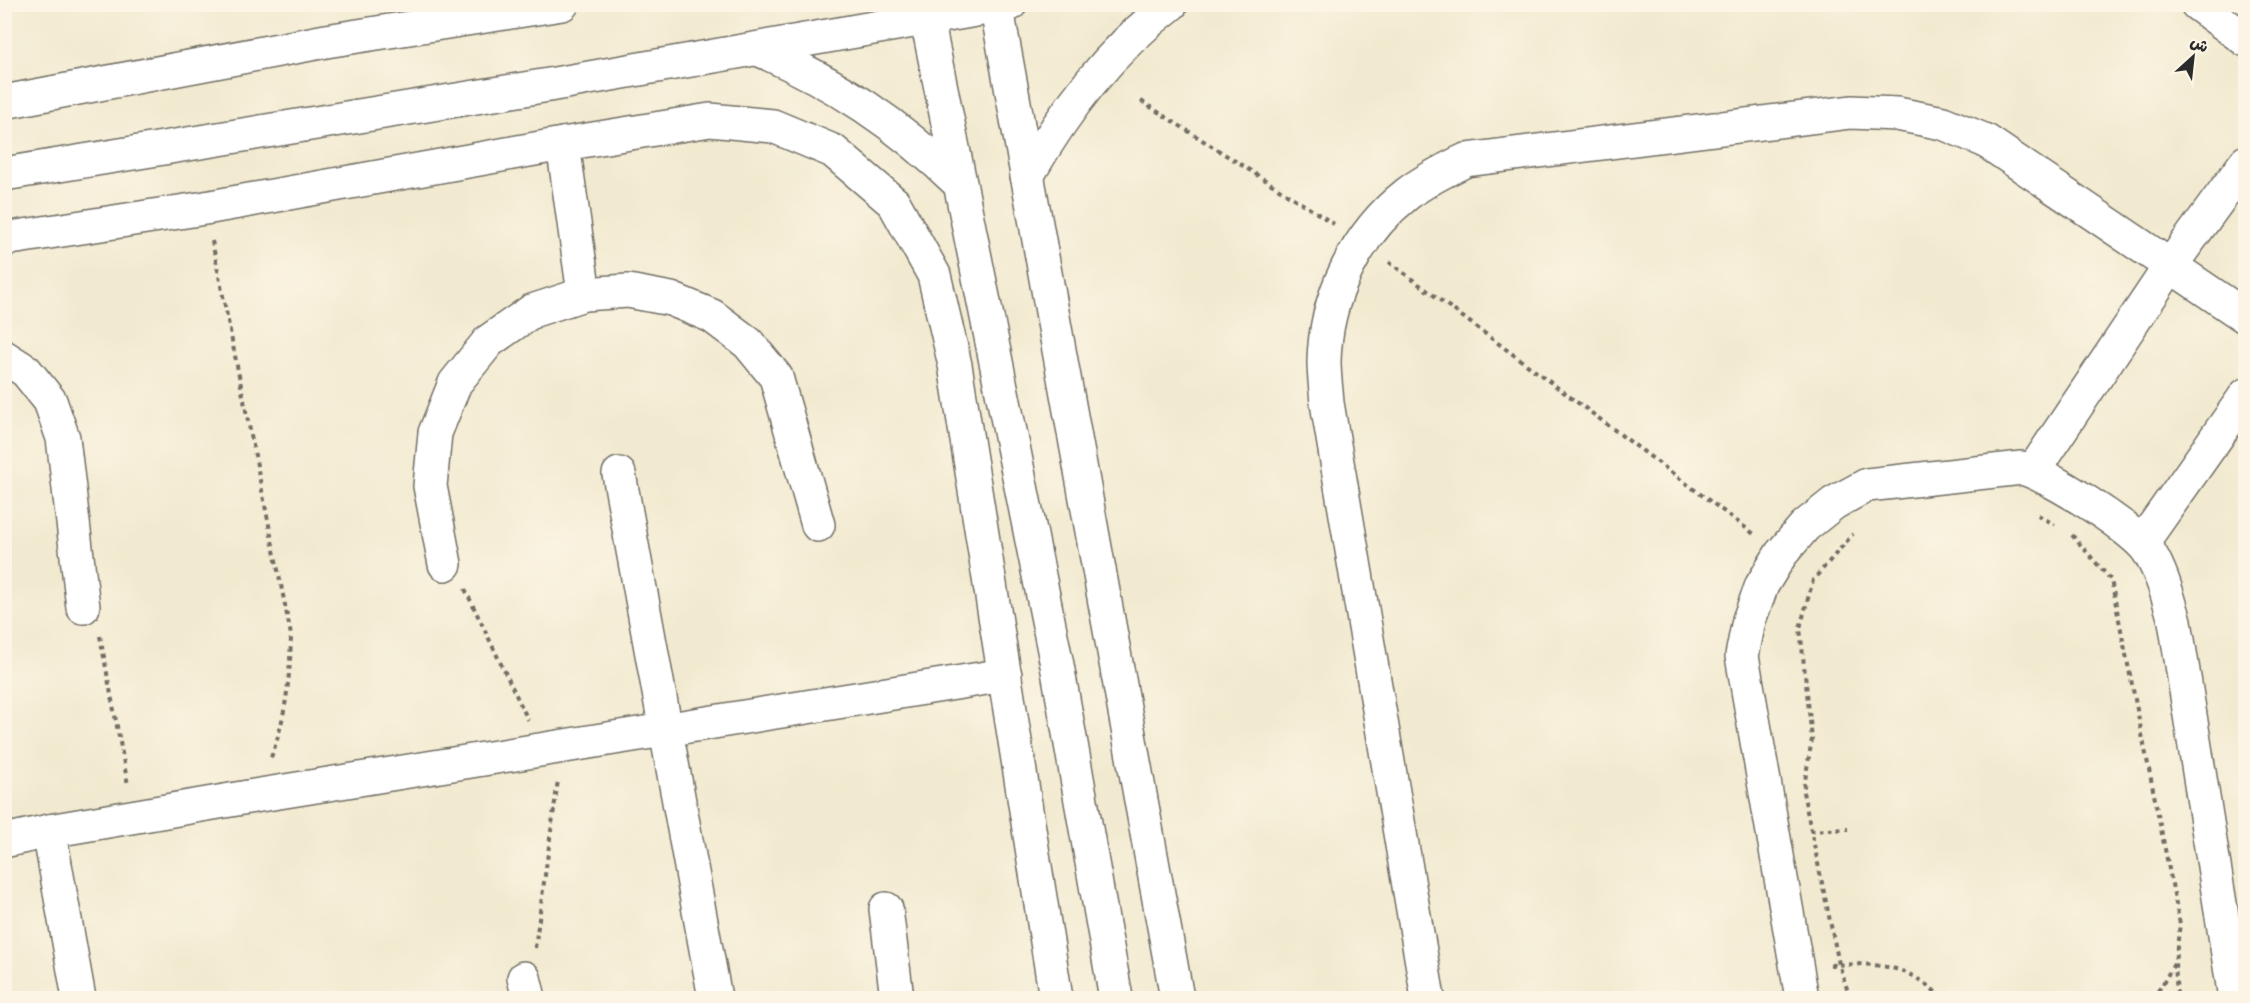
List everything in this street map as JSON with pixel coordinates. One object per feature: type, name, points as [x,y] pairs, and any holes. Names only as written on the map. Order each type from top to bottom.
[{"type":"street","points":[[4,102],[326,41],[562,4]]},
{"type":"street","points":[[1027,176],[1071,106],[1098,73],[1126,43],[1171,4]]},
{"type":"street","points":[[2197,4],[2246,40]]},
{"type":"street","points":[[4,174],[758,49],[925,12],[1001,5],[1027,176],[1177,999]]},
{"type":"street","points":[[925,12],[1057,665],[1116,999]]},
{"type":"street","points":[[758,49],[805,70],[866,106],[900,130],[960,184]]},
{"type":"street","points":[[1428,999],[1327,403],[1324,361],[1329,319],[1342,279],[1361,241],[1406,195],[1433,177],[1466,160],[1851,112],[1898,114],[1943,123],[1986,141],[2246,317]]},
{"type":"street","points":[[4,239],[205,208],[710,120],[773,126],[833,151],[894,203],[934,275],[950,343],[1056,999]]},
{"type":"street","points":[[563,144],[584,294]]},
{"type":"street","points":[[2033,471],[2171,265],[2246,162]]},
{"type":"street","points":[[442,551],[430,486],[435,433],[455,383],[489,341],[497,335],[532,311],[584,294],[628,291],[672,298],[712,316],[748,343],[776,377],[818,525]]},
{"type":"street","points":[[4,357],[26,371],[50,401],[63,438],[82,601]]},
{"type":"street","points":[[2142,543],[2246,395]]},
{"type":"street","points":[[1802,999],[1742,656],[1749,620],[1762,585],[1781,554],[1805,526],[1834,503],[1867,486],[2022,468],[2033,471],[2135,535],[2142,543],[2163,581],[2175,621],[2235,999]]},
{"type":"street","points":[[619,474],[715,999]]},
{"type":"street","points":[[4,841],[49,831],[254,796],[1005,675]]},
{"type":"street","points":[[49,831],[79,999]]},
{"type":"street","points":[[886,909],[897,999]]},
{"type":"path","points":[[1141,101],[1361,241],[1781,554]]},
{"type":"path","points":[[205,208],[291,635],[290,677],[284,718],[271,758],[254,796]]},
{"type":"path","points":[[2031,511],[2061,529]]},
{"type":"path","points":[[1850,999],[1839,964],[1803,792],[1812,739],[1800,627],[1813,580],[1852,535],[1862,529]]},
{"type":"path","points":[[2072,535],[2111,580],[2180,924],[2175,962],[2177,999]]},
{"type":"path","points":[[442,551],[553,748],[527,991]]},
{"type":"path","points":[[82,601],[96,612],[134,818]]},
{"type":"path","points":[[1773,834],[1848,829]]},
{"type":"path","points":[[2152,999],[2175,962]]},
{"type":"path","points":[[1796,966],[1870,963],[1900,970],[1928,985],[1942,999]]}]
